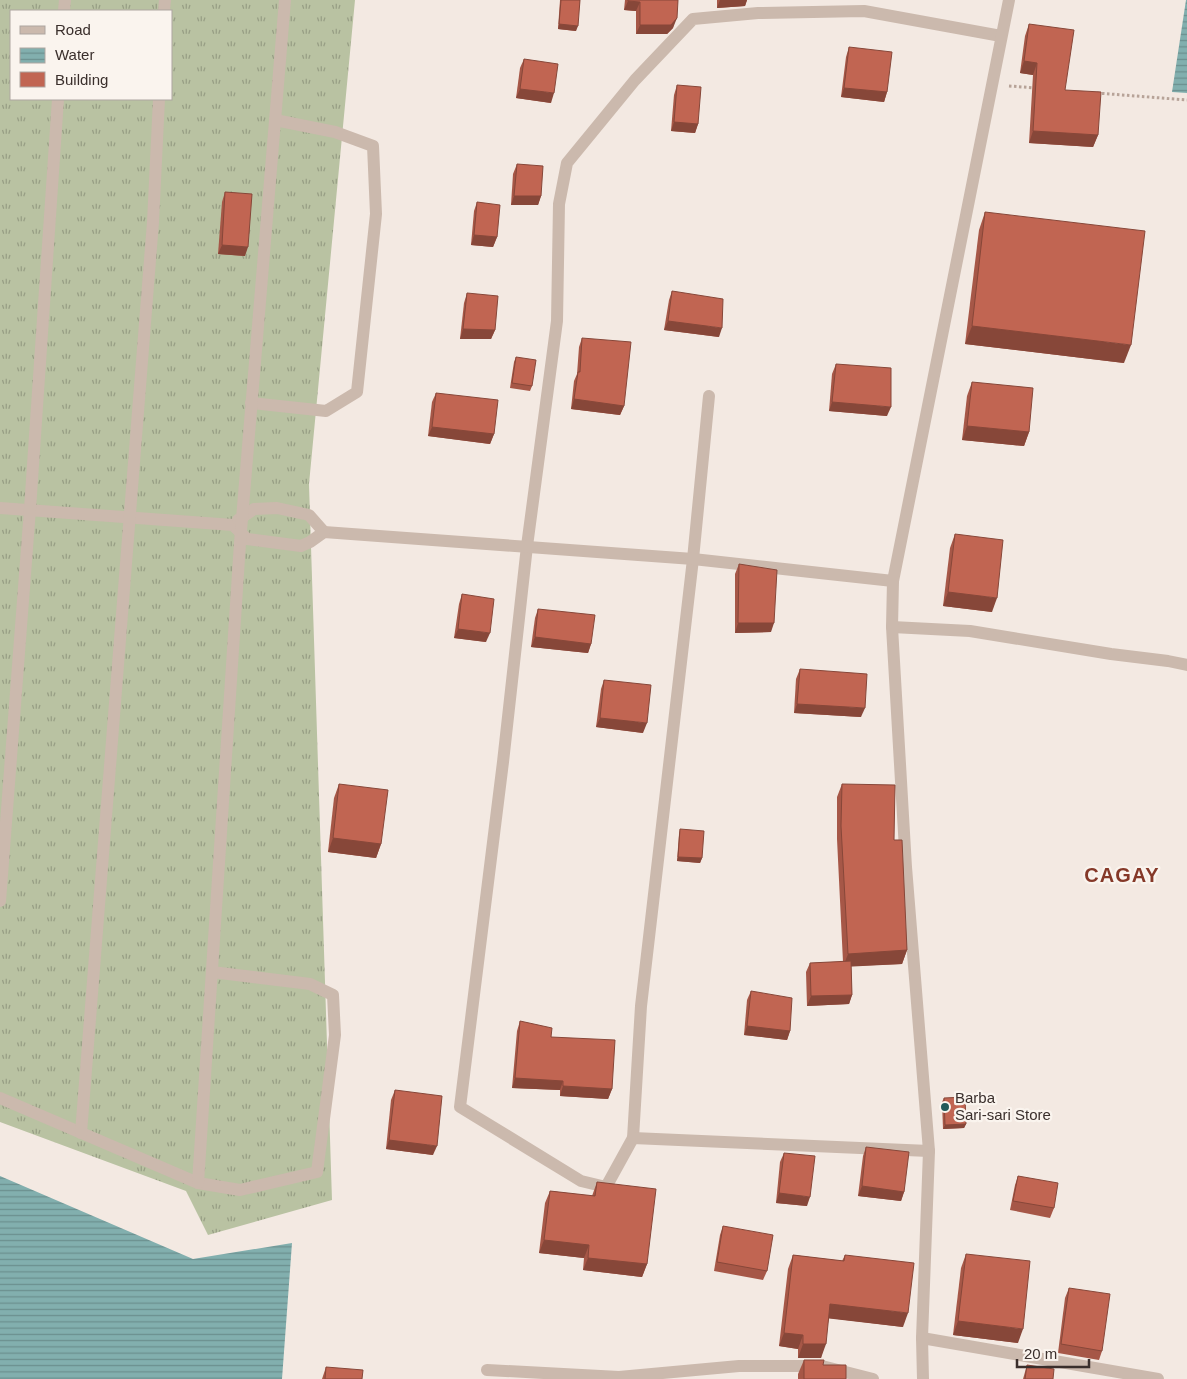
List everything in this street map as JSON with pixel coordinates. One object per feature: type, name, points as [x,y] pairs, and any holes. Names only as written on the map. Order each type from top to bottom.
[{"type":"street","points":[[198,1183],[238,524],[252,403],[285,0]]},
{"type":"street","points":[[923,1379],[922,1338],[929,1151],[906,867],[892,627],[893,581],[1009,0]]},
{"type":"street","points":[[709,396],[693,559],[641,1006],[633,1138],[606,1186],[581,1182],[460,1107],[504,762],[527,546],[557,321],[559,204],[567,163],[635,80],[693,18],[758,13],[864,11],[1001,36]]},
{"type":"street","points":[[0,901],[30,509],[58,100]]},
{"type":"street","points":[[81,1133],[153,222],[159,100]]},
{"type":"street","points":[[252,403],[326,411],[357,392],[376,214],[373,146],[335,132],[275,120]]},
{"type":"street","points":[[0,508],[238,524],[254,509],[277,508],[304,513],[313,518],[324,532]]},
{"type":"street","points":[[238,524],[247,539],[300,546],[310,542],[324,532],[693,559],[893,581]]},
{"type":"street","points":[[892,627],[970,630],[1187,665]]},
{"type":"street","points":[[0,1098],[198,1183],[240,1190],[317,1172],[335,1035],[333,995],[310,984],[212,972]]},
{"type":"street","points":[[633,1138],[929,1151]]},
{"type":"street","points":[[922,1338],[1158,1379]]},
{"type":"street","points":[[486,1370],[619,1377],[739,1366],[822,1366],[873,1379]]},
{"type":"path","points":[[991,84],[1040,88]]},
{"type":"path","points":[[1089,92],[1187,100]]},
{"type":"green space","points":[[0,0],[355,0],[309,484],[332,1200],[208,1235],[186,1191],[0,1122]]},
{"type":"water","points":[[1186,0],[1187,93],[1172,92]]},
{"type":"water","points":[[0,1176],[193,1259],[292,1243],[282,1379],[0,1379]]},
{"type":"building","points":[[561,0],[580,0],[578,26],[559,24]]},
{"type":"building","points":[[628,0],[678,0],[677,18],[671,25],[640,25],[640,2]]},
{"type":"building","points":[[1029,24],[1074,30],[1065,90],[1101,92],[1098,135],[1033,131],[1037,63],[1024,61]]},
{"type":"building","points":[[849,47],[892,52],[887,92],[844,88]]},
{"type":"building","points":[[524,59],[558,64],[554,93],[520,89]]},
{"type":"building","points":[[677,85],[701,87],[698,124],[674,122]]},
{"type":"building","points":[[517,164],[543,166],[541,196],[514,196]]},
{"type":"building","points":[[225,192],[252,194],[248,247],[222,245]]},
{"type":"building","points":[[477,202],[500,205],[497,237],[474,235]]},
{"type":"building","points":[[985,212],[1145,231],[1131,345],[972,326]]},
{"type":"building","points":[[672,291],[723,299],[722,328],[668,321]]},
{"type":"building","points":[[467,293],[498,296],[495,330],[463,329]]},
{"type":"building","points":[[582,338],[631,342],[624,406],[574,399],[578,372],[580,372]]},
{"type":"building","points":[[516,357],[536,360],[532,386],[512,383]]},
{"type":"building","points":[[836,364],[891,368],[891,407],[832,402]]},
{"type":"building","points":[[972,382],[1033,388],[1029,432],[967,426]]},
{"type":"building","points":[[436,393],[498,400],[494,434],[432,427]]},
{"type":"building","points":[[955,534],[1003,540],[997,598],[948,592]]},
{"type":"building","points":[[739,564],[777,570],[774,623],[738,623]]},
{"type":"building","points":[[462,594],[494,599],[490,633],[458,629]]},
{"type":"building","points":[[538,609],[595,615],[591,644],[535,637]]},
{"type":"building","points":[[800,669],[867,674],[865,708],[797,704]]},
{"type":"building","points":[[604,680],[651,685],[647,723],[600,718]]},
{"type":"building","points":[[339,784],[388,790],[381,844],[333,838]]},
{"type":"building","points":[[842,784],[895,785],[894,840],[902,840],[907,950],[848,954],[841,826]]},
{"type":"building","points":[[680,829],[704,831],[702,858],[678,857]]},
{"type":"building","points":[[851,961],[852,995],[811,996],[810,963]]},
{"type":"building","points":[[751,991],[792,998],[790,1031],[747,1026]]},
{"type":"building","points":[[520,1021],[552,1028],[551,1037],[615,1040],[612,1089],[563,1086],[563,1081],[515,1078]]},
{"type":"building","points":[[395,1090],[442,1096],[437,1146],[389,1140]]},
{"type":"building","points":[[965,1097],[966,1124],[945,1125],[944,1098]]},
{"type":"building","points":[[866,1147],[909,1152],[904,1192],[862,1186]]},
{"type":"building","points":[[784,1153],[815,1156],[810,1197],[779,1193]]},
{"type":"building","points":[[1018,1176],[1058,1183],[1054,1208],[1013,1201]]},
{"type":"building","points":[[597,1182],[656,1189],[647,1264],[588,1258],[589,1245],[544,1240],[550,1191],[595,1196]]},
{"type":"building","points":[[723,1226],[773,1235],[767,1271],[717,1262]]},
{"type":"building","points":[[966,1254],[1030,1261],[1023,1329],[958,1321]]},
{"type":"building","points":[[793,1255],[844,1261],[845,1255],[914,1263],[908,1313],[830,1304],[826,1344],[803,1344],[803,1335],[784,1333]]},
{"type":"building","points":[[1069,1288],[1110,1294],[1102,1351],[1061,1344]]},
{"type":"building","points":[[804,1360],[824,1360],[823,1365],[846,1365],[846,1379],[804,1379]]},
{"type":"building","points":[[1027,1365],[1054,1369],[1053,1379],[1025,1379]]},
{"type":"building","points":[[326,1367],[363,1370],[362,1379],[325,1379]]},
{"type":"place","name":"Barba Sari-sari Store","points":[[945,1107]]},
{"type":"district","name":"CAGAY","points":[[1122,875]]}]
